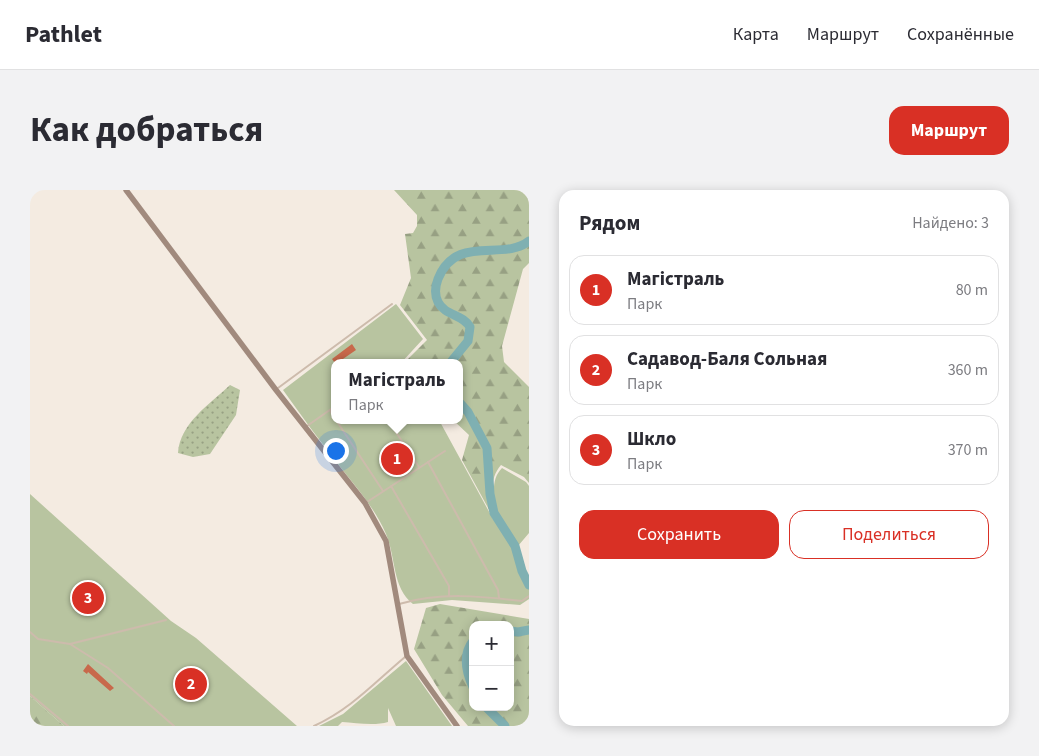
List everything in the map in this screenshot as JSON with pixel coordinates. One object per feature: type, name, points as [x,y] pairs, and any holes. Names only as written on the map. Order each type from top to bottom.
[{"type":"street","points":[[126,190],[305,428],[365,503],[386,541],[407,656],[457,726]]},
{"type":"lane","points":[[276,390],[392,304]]},
{"type":"lane","points":[[305,428],[330,410]]},
{"type":"lane","points":[[338,424],[383,491]]},
{"type":"lane","points":[[391,424],[419,467]]},
{"type":"lane","points":[[365,503],[445,451]]},
{"type":"lane","points":[[428,462],[498,590],[499,598]]},
{"type":"lane","points":[[391,486],[450,586],[449,595]]},
{"type":"lane","points":[[397,604],[419,598],[449,595],[522,601],[529,596]]},
{"type":"lane","points":[[30,632],[38,639],[70,644],[166,620]]},
{"type":"lane","points":[[70,644],[108,668],[174,726]]},
{"type":"lane","points":[[314,726],[336,716],[353,704],[407,656]]},
{"type":"lane","points":[[30,694],[68,726]]},
{"type":"green space","points":[[394,190],[529,190],[529,263],[523,269],[502,346],[504,362],[529,387],[529,483],[524,477],[501,465],[497,470],[492,488],[496,513],[493,517],[462,460],[469,435],[457,424],[463,424],[463,359],[408,359],[427,340],[400,305],[411,278],[405,234],[413,233],[417,226],[417,215]]},
{"type":"green space","points":[[396,304],[423,339],[405,359],[331,359],[331,424],[441,424],[493,519],[497,513],[494,484],[502,468],[526,482],[529,486],[529,533],[518,546],[523,566],[529,577],[529,599],[520,605],[452,600],[413,604],[401,590],[386,534],[376,515],[283,390]]},
{"type":"green space","points":[[230,385],[240,390],[236,415],[210,454],[193,457],[178,453],[184,432],[190,423]]},
{"type":"green space","points":[[30,494],[171,621],[196,638],[297,726],[64,726],[30,696]]},
{"type":"green space","points":[[440,604],[529,619],[529,726],[468,726],[442,695],[414,649],[426,608]]},
{"type":"green space","points":[[406,661],[452,726],[396,726],[388,708],[388,722],[371,724],[342,722],[338,726],[319,726],[343,714]]},
{"type":"green space","points":[[30,696],[64,726],[30,726]]},
{"type":"building","points":[[352,344],[356,350],[343,359],[332,359]]},
{"type":"building","points":[[88,664],[114,688],[110,691],[88,672],[87,674],[83,671]]},
{"type":"waterway","points":[[453,359],[468,341],[470,327],[463,320],[441,307],[438,302],[435,293],[436,285],[446,265],[456,257],[468,252],[518,247],[529,241]]},
{"type":"waterway","points":[[463,406],[468,412],[487,448],[490,494],[494,513],[515,546],[522,571],[529,585]]},
{"type":"waterway","points":[[514,632],[529,630]]},
{"type":"waterway","points":[[469,648],[466,658],[469,677]]},
{"type":"waterway","points":[[490,711],[505,726]]},
{"type":"place","name":"Магістраль","points":[[397,459]]},
{"type":"place","name":"Шкло","points":[[88,598]]},
{"type":"place","name":"Садавод-Баля Сольная","points":[[191,684]]}]
